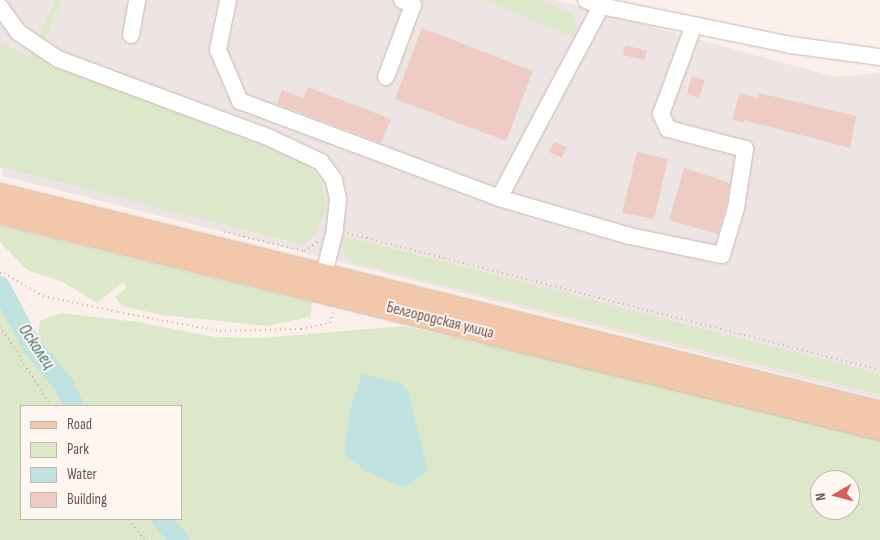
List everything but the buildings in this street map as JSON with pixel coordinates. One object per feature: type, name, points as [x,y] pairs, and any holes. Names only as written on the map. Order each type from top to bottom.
[{"type":"main road","points":[[0,194],[35,212]]},
{"type":"main road","name":"Белгородская улица","points":[[0,212],[35,212],[880,429]]},
{"type":"main road","name":"Белгородская улица","points":[[327,287],[880,412]]},
{"type":"lane","points":[[131,35],[137,0]]},
{"type":"lane","points":[[228,0],[218,50],[240,101],[499,198],[630,236],[722,255],[736,208],[745,149],[668,129],[661,114],[694,25]]},
{"type":"lane","points":[[386,77],[413,5],[402,0]]},
{"type":"lane","points":[[499,198],[594,3],[791,45],[880,57]]},
{"type":"lane","points":[[0,7],[18,32],[58,59],[270,138],[321,162],[334,180],[338,198],[327,287]]},
{"type":"path","points":[[221,232],[304,251],[335,230],[880,370]]},
{"type":"path","points":[[0,273],[4,273],[43,296],[220,331],[301,329],[330,323],[327,287]]},
{"type":"path","points":[[0,326],[50,405]]},
{"type":"path","points":[[130,520],[146,540]]},
{"type":"shaded area","points":[[0,0],[556,0],[835,77],[880,73],[880,399],[3,176],[0,157]]},
{"type":"green space","points":[[55,0],[62,0],[36,58],[307,163],[322,184],[326,210],[315,234],[304,245],[0,167],[0,43],[30,57]]},
{"type":"green space","points":[[485,0],[539,0],[572,14],[578,39]]},
{"type":"green space","points":[[0,226],[312,302],[310,317],[267,326],[162,315],[122,306],[115,297],[127,287],[123,282],[97,303],[63,282],[27,270],[0,242]]},
{"type":"green space","points":[[343,236],[880,374],[880,395],[351,262],[343,251]]},
{"type":"green space","points":[[0,291],[30,348],[62,387],[69,405],[20,405],[20,520],[159,520],[176,540],[0,540]]},
{"type":"green space","points":[[61,313],[138,322],[214,337],[262,338],[403,326],[781,411],[880,436],[880,540],[185,540],[172,520],[182,520],[182,405],[80,405],[65,374],[37,341],[40,321]]},
{"type":"water","points":[[362,374],[402,384],[408,392],[428,471],[403,488],[364,470],[344,453],[351,406]]},
{"type":"waterway","name":"Осколец","points":[[0,286],[32,346],[64,385],[74,405]]},
{"type":"waterway","name":"Осколец","points":[[163,520],[179,540]]}]
